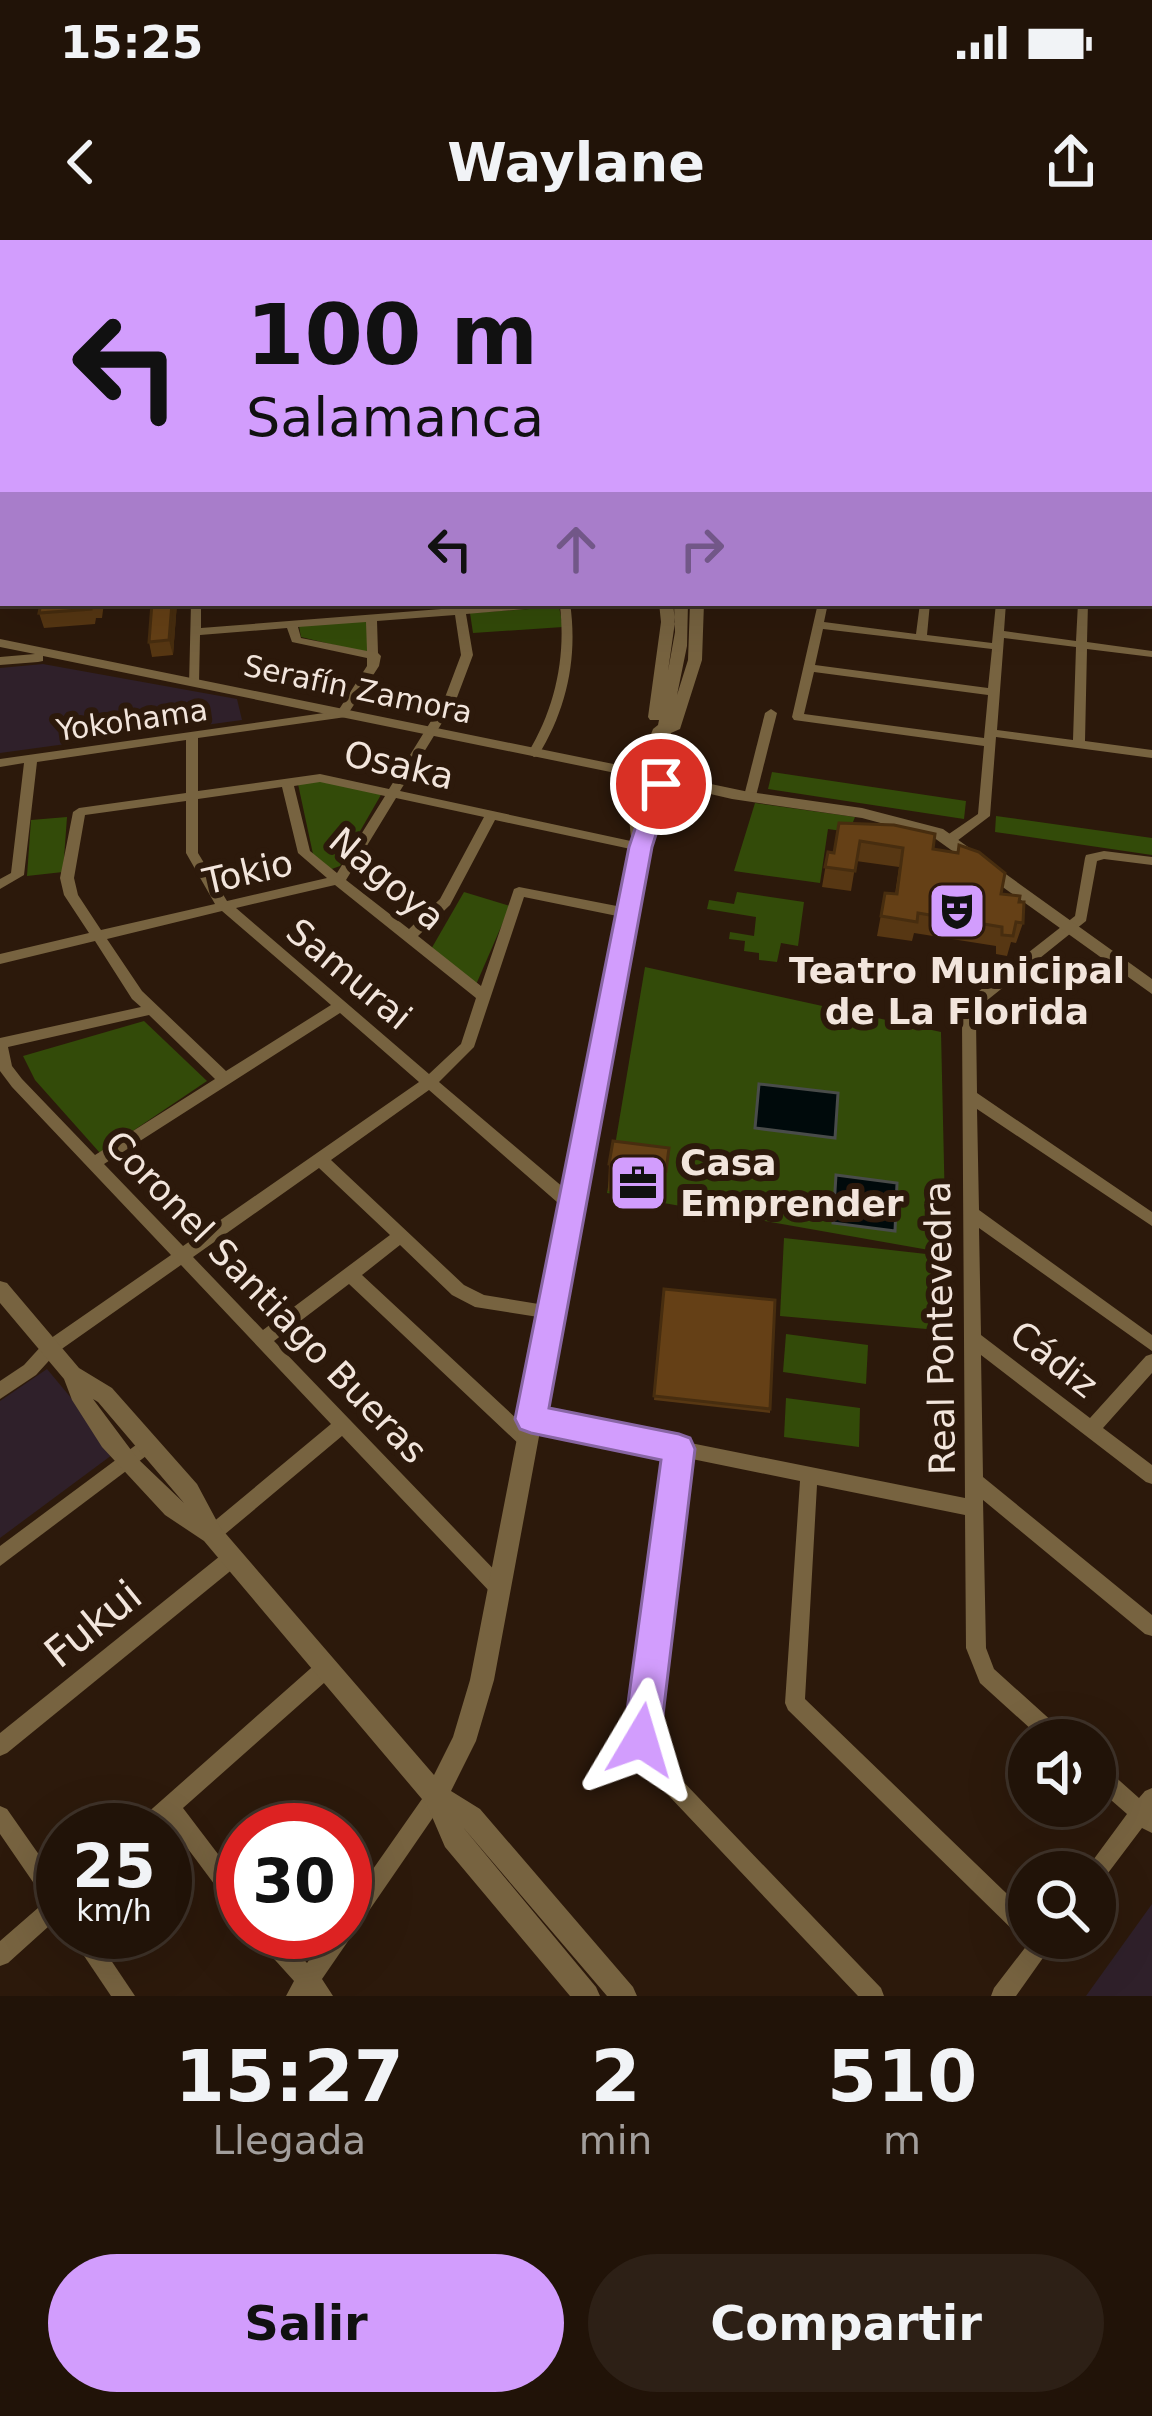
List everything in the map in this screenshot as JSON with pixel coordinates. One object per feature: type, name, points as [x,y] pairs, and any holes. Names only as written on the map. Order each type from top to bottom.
[{"type":"street","points":[[193,683],[196,606]]},
{"type":"street","points":[[534,753],[546,731],[570,644],[563,606]]},
{"type":"street","points":[[372,1889],[436,1796],[472,1720],[656,780],[666,606]]},
{"type":"street","points":[[659,748],[681,636],[681,606]]},
{"type":"street","points":[[659,748],[695,660],[697,606]]},
{"type":"street","points":[[822,606],[798,717],[1152,754]]},
{"type":"street","points":[[921,638],[925,606]]},
{"type":"street","points":[[953,838],[984,816],[1000,606]]},
{"type":"street","points":[[1079,744],[1083,606]]},
{"type":"street","points":[[195,632],[459,607]]},
{"type":"street","name":"Tokio","points":[[0,958],[336,882],[432,732],[466,660],[459,607]]},
{"type":"street","points":[[342,714],[365,683],[375,656],[371,618]]},
{"type":"street","points":[[291,624],[296,640],[375,656]]},
{"type":"street","points":[[818,625],[921,638],[1082,645],[1152,654]]},
{"type":"street","name":"Serafín Zamora","points":[[0,643],[656,780],[920,826],[953,838],[1152,988]]},
{"type":"street","name":"Serafín Zamora","points":[[0,661],[61,656]]},
{"type":"street","points":[[808,668],[995,692]]},
{"type":"street","points":[[747,795],[771,713]]},
{"type":"street","name":"Yokohama","points":[[0,763],[342,714]]},
{"type":"street","name":"Samurai","points":[[191,736],[193,858],[225,908],[572,1204]]},
{"type":"street","points":[[0,885],[17,875],[31,758]]},
{"type":"street","name":"Osaka","points":[[97,938],[67,887],[74,818],[86,811],[320,778],[640,847]]},
{"type":"street","name":"Nagoya","points":[[287,783],[304,853],[485,997]]},
{"type":"street","points":[[408,938],[445,902],[490,816]]},
{"type":"street","points":[[1070,927],[1085,912],[1091,858],[1104,855],[1152,862]]},
{"type":"street","points":[[0,1391],[30,1370],[50,1348],[430,1082],[467,1047],[519,892],[627,914]]},
{"type":"street","name":"Real Pontevedra","points":[[1035,1719],[996,1684],[978,1657],[969,1020],[974,1006],[1070,927]]},
{"type":"street","points":[[97,938],[150,1010],[225,1079]]},
{"type":"street","points":[[94,1164],[340,1006]]},
{"type":"street","points":[[0,1043],[150,1010]]},
{"type":"street","name":"Coronel Santiago Bueras","points":[[0,1043],[12,1077],[499,1588]]},
{"type":"street","points":[[970,1096],[1152,1220]]},
{"type":"street","points":[[320,1159],[466,1295],[551,1312]]},
{"type":"street","points":[[971,1213],[1152,1344]]},
{"type":"street","points":[[262,1340],[401,1236]]},
{"type":"street","points":[[350,1274],[529,1429],[679,1449],[975,1508]]},
{"type":"street","points":[[0,1289],[72,1373],[105,1395],[189,1491],[212,1534],[436,1796],[471,1819],[624,1996]]},
{"type":"street","name":"Cádiz","points":[[973,1339],[1152,1476]]},
{"type":"street","points":[[1090,1429],[1152,1361]]},
{"type":"street","points":[[72,1373],[86,1408],[130,1460],[182,1517],[212,1534]]},
{"type":"street","points":[[212,1534],[343,1425]]},
{"type":"street","points":[[0,1557],[148,1444]]},
{"type":"street","points":[[679,1449],[642,1753],[873,1996]]},
{"type":"street","points":[[809,1475],[795,1703],[1008,1907]]},
{"type":"street","points":[[974,1481],[1152,1627]]},
{"type":"street","name":"Fukui","points":[[0,1746],[232,1558]]},
{"type":"street","points":[[174,1803],[326,1669]]},
{"type":"street","points":[[1115,1851],[1148,1812],[1116,1788]]},
{"type":"street","points":[[436,1796],[454,1838],[587,1996]]},
{"type":"street","points":[[0,1816],[36,1867]]},
{"type":"street","points":[[192,1837],[216,1869]]},
{"type":"street","points":[[0,1955],[36,1925]]},
{"type":"street","points":[[99,1959],[124,1996]]},
{"type":"street","points":[[285,1959],[309,1991],[327,1959]]},
{"type":"street","points":[[1002,1996],[1025,1959]]},
{"type":"shaded area","points":[[43,664],[237,699],[242,720],[0,753],[0,668]]},
{"type":"shaded area","points":[[759,1084],[838,1093],[835,1138],[755,1128]]},
{"type":"shaded area","points":[[836,1175],[897,1183],[895,1231],[833,1223]]},
{"type":"shaded area","points":[[47,1369],[116,1452],[0,1538],[0,1401]]},
{"type":"shaded area","points":[[1152,1904],[1152,1996],[1086,1996]]},
{"type":"green space","points":[[559,607],[563,627],[473,633],[470,613]]},
{"type":"green space","points":[[369,621],[368,653],[301,637],[299,626]]},
{"type":"green space","points":[[772,772],[966,801],[964,819],[768,789]]},
{"type":"green space","points":[[319,781],[382,793],[340,866],[329,870],[313,854],[298,784]]},
{"type":"green space","points":[[755,803],[855,817],[849,832],[828,829],[820,883],[734,871]]},
{"type":"green space","points":[[996,816],[1152,838],[1152,855],[995,832]]},
{"type":"green space","points":[[67,817],[63,872],[27,876],[31,820]]},
{"type":"green space","points":[[464,892],[510,906],[475,987],[430,951]]},
{"type":"green space","points":[[737,892],[804,902],[798,946],[781,943],[777,962],[759,960],[759,953],[744,951],[745,941],[729,939],[730,932],[754,936],[756,917],[707,909],[709,900],[734,904]]},
{"type":"green space","points":[[645,967],[941,1032],[946,1253],[607,1193]]},
{"type":"green space","points":[[144,1021],[207,1081],[100,1153],[35,1080],[23,1056]]},
{"type":"green space","points":[[784,1238],[944,1256],[949,1331],[780,1316]]},
{"type":"green space","points":[[786,1334],[868,1345],[866,1384],[783,1372]]},
{"type":"green space","points":[[786,1398],[860,1408],[859,1447],[784,1437]]},
{"type":"building","points":[[40,606],[91,606],[91,609],[39,613]]},
{"type":"building","points":[[152,606],[172,606],[169,640],[149,642]]},
{"type":"building","points":[[839,823],[894,825],[935,834],[933,849],[958,853],[959,845],[979,852],[1005,873],[1001,894],[1020,896],[1019,902],[1024,902],[1023,923],[1016,922],[1013,936],[1002,935],[1002,927],[918,913],[917,922],[881,916],[885,893],[897,894],[903,848],[860,841],[855,871],[825,867],[828,852],[834,853]]},
{"type":"building","points":[[613,1141],[669,1148],[666,1171],[609,1164]]},
{"type":"building","points":[[664,1289],[775,1300],[770,1409],[654,1396]]},
{"type":"place","name":"Teatro Municipal de La Florida","points":[[957,911]]},
{"type":"place","name":"Casa Emprender","points":[[638,1183]]},
{"type":"route","points":[[641,1740],[679,1449],[531,1419],[640,847],[661,784]]}]
